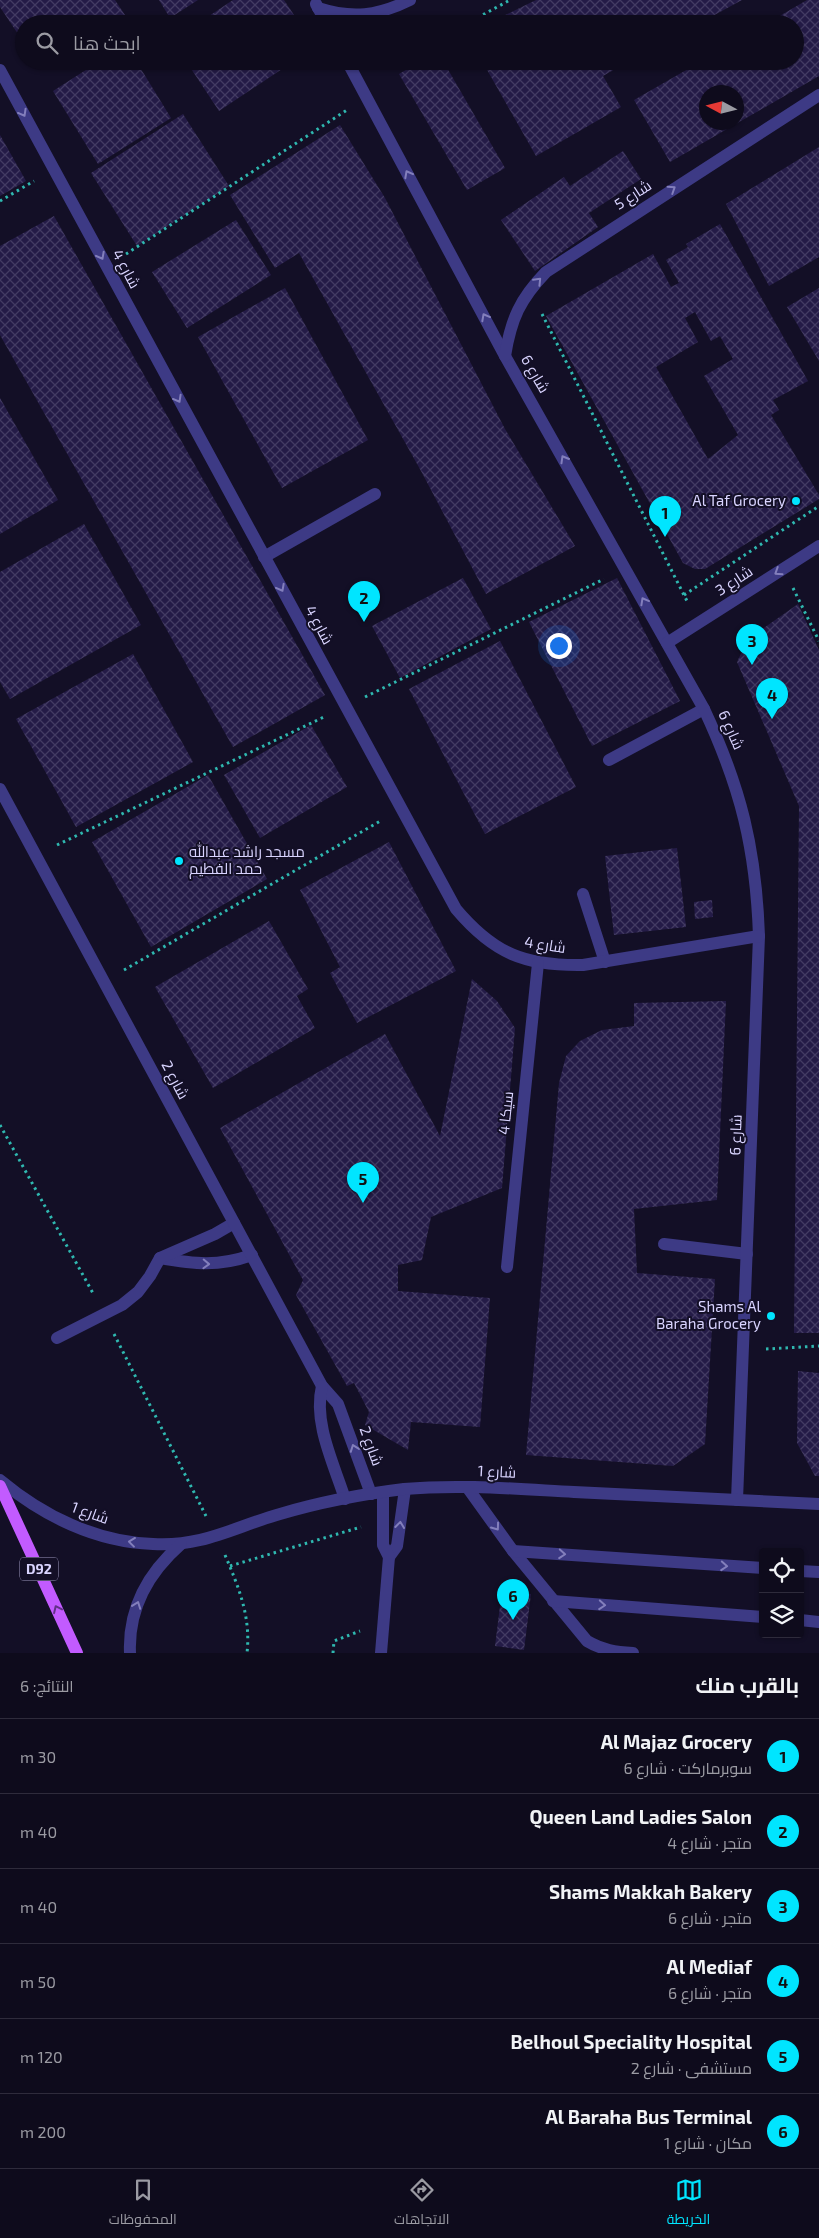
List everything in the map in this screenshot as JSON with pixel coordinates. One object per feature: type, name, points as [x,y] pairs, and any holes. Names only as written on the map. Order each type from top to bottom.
[{"type":"main road","name":"D92","points":[[0,1486],[77,1653]]},
{"type":"street","points":[[316,4],[337,14],[362,15],[378,13],[410,0]]},
{"type":"street","points":[[316,4],[322,15]]},
{"type":"street","name":"شارع 4","points":[[0,70],[456,910],[472,928],[492,944],[514,956],[538,963],[583,965],[760,936]]},
{"type":"street","name":"شارع 6","points":[[352,70],[505,356],[704,709],[724,752],[740,797],[751,842],[758,889],[760,936],[737,1500]]},
{"type":"street","name":"شارع 5","points":[[505,356],[509,332],[517,310],[530,289],[546,272],[819,95]]},
{"type":"street","points":[[264,557],[374,494]]},
{"type":"street","name":"شارع 3","points":[[667,644],[819,546]]},
{"type":"street","points":[[609,760],[704,709]]},
{"type":"street","name":"شارع 2","points":[[0,789],[322,1386],[338,1404],[378,1493]]},
{"type":"street","points":[[583,894],[605,962]]},
{"type":"street","name":"4 سيكا","points":[[507,1267],[538,963]]},
{"type":"street","points":[[57,1338],[104,1315],[138,1292],[160,1258],[215,1234],[234,1223]]},
{"type":"street","points":[[664,1244],[747,1254]]},
{"type":"street","points":[[160,1258],[210,1265],[234,1262],[252,1256]]},
{"type":"street","points":[[322,1386],[319,1410],[321,1423],[345,1499]]},
{"type":"street","name":"شارع 1","points":[[0,1480],[42,1511],[68,1524],[95,1534],[123,1541],[152,1544],[181,1544],[217,1537],[279,1514],[345,1499],[405,1489],[468,1487],[819,1504]]},
{"type":"street","points":[[468,1487],[513,1551],[587,1641],[597,1648],[633,1653]]},
{"type":"street","points":[[381,1653],[389,1558],[397,1546],[405,1489]]},
{"type":"street","points":[[378,1493],[383,1545],[389,1558]]},
{"type":"street","points":[[130,1653],[132,1622],[144,1587],[154,1571],[181,1544]]},
{"type":"street","points":[[513,1551],[759,1568]]},
{"type":"street","points":[[804,1571],[819,1572]]},
{"type":"street","points":[[553,1601],[759,1617]]},
{"type":"street","points":[[804,1620],[819,1622]]},
{"type":"path","points":[[482,15],[510,0]]},
{"type":"path","points":[[107,267],[366,97]]},
{"type":"path","points":[[0,201],[54,170]]},
{"type":"path","points":[[530,289],[699,623]]},
{"type":"path","points":[[684,595],[819,506]]},
{"type":"path","points":[[784,568],[819,641]]},
{"type":"path","points":[[104,982],[401,808]]},
{"type":"path","points":[[0,1125],[104,1315],[217,1537],[240,1590],[246,1610],[248,1631],[247,1653]]},
{"type":"path","points":[[743,1350],[819,1346]]},
{"type":"path","points":[[230,1566],[359,1526],[367,1530]]},
{"type":"path","points":[[333,1653],[334,1641],[366,1628]]},
{"type":"building","points":[[0,0],[115,0],[125,15],[15,15],[15,30],[0,7]]},
{"type":"building","points":[[159,0],[198,0],[175,15],[168,15]]},
{"type":"building","points":[[233,0],[284,0],[294,15],[210,15]]},
{"type":"building","points":[[536,0],[742,0],[714,15],[505,15]]},
{"type":"building","points":[[807,0],[819,0],[819,76],[744,119],[744,85],[699,85],[699,130],[725,130],[670,162],[634,100],[686,70],[804,70],[804,15],[781,15]]},
{"type":"building","points":[[86,70],[142,70],[171,118],[98,164],[53,91]]},
{"type":"building","points":[[192,70],[280,70],[219,111]]},
{"type":"building","points":[[406,70],[448,70],[505,168],[467,190],[399,74]]},
{"type":"building","points":[[487,70],[613,70],[603,76],[621,107],[536,156]]},
{"type":"building","points":[[183,114],[229,186],[137,246],[91,173]]},
{"type":"building","points":[[340,125],[385,198],[505,429],[575,546],[486,594],[421,471],[299,253],[275,268],[230,195]]},
{"type":"building","points":[[0,135],[26,181],[0,196]]},
{"type":"building","points":[[819,147],[819,257],[769,286],[726,204]]},
{"type":"building","points":[[623,151],[641,179],[589,213],[598,227],[535,271],[501,220],[564,177],[570,186]]},
{"type":"building","points":[[54,216],[325,695],[233,747],[0,335],[0,246]]},
{"type":"building","points":[[236,220],[271,275],[187,328],[152,272]]},
{"type":"building","points":[[720,224],[808,381],[773,400],[779,410],[771,415],[819,495],[819,499],[705,569],[695,569],[683,563],[546,316],[653,254],[671,287],[679,283],[666,260],[688,247],[686,244]],"holes":[[[695,312],[711,341],[720,336],[733,359],[704,376],[738,435],[708,459],[656,367],[698,342],[685,318]]]},
{"type":"building","points":[[285,288],[368,440],[282,488],[198,337]]},
{"type":"building","points":[[819,288],[819,361],[787,307]]},
{"type":"building","points":[[0,398],[58,500],[0,534]]},
{"type":"building","points":[[84,524],[141,625],[10,699],[0,682],[0,572]]},
{"type":"building","points":[[463,578],[491,629],[400,678],[372,626]]},
{"type":"building","points":[[617,578],[680,701],[592,746],[529,622]]},
{"type":"building","points":[[798,604],[819,650],[819,1333],[794,1333],[799,806],[737,662],[748,639]]},
{"type":"building","points":[[500,641],[576,787],[485,834],[409,689]]},
{"type":"building","points":[[133,654],[193,762],[76,827],[16,719]]},
{"type":"building","points":[[311,725],[347,787],[260,838],[224,775]]},
{"type":"building","name":"مسجد راشد عبدالله حمد الفطيم","points":[[208,775],[267,879],[151,947],[92,842]]},
{"type":"building","points":[[389,842],[456,971],[357,1023],[330,973],[340,967],[300,890]]},
{"type":"building","points":[[677,848],[686,927],[614,935],[605,856]]},
{"type":"building","points":[[712,900],[713,917],[695,919],[694,902]]},
{"type":"building","points":[[269,921],[308,989],[297,996],[315,1028],[213,1088],[155,987]]},
{"type":"building","points":[[472,979],[497,1001],[515,1028],[502,1188],[431,1217],[422,1260],[398,1265],[398,1291],[490,1298],[480,1427],[411,1422],[408,1450],[365,1425],[369,1412],[354,1383],[347,1386],[296,1295],[303,1280],[220,1128],[385,1034],[440,1136]]},
{"type":"building","points":[[726,1001],[717,1200],[634,1209],[637,1273],[715,1279],[705,1444],[673,1466],[526,1455],[559,1083],[566,1056],[580,1041],[602,1030],[634,1026],[634,1003]]},
{"type":"building","points":[[798,1371],[819,1373],[819,1476],[815,1476],[797,1443]]},
{"type":"building","points":[[502,1590],[531,1594],[524,1650],[495,1646]]},
{"type":"place","name":"Al Taf Grocery","points":[[796,501]]},
{"type":"place","name":"Al Majaz Grocery","points":[[665,537]]},
{"type":"place","name":"Queen Land Ladies Salon","points":[[364,622]]},
{"type":"place","name":"Shams Makkah Bakery","points":[[752,665]]},
{"type":"place","name":"Al Mediaf","points":[[772,719]]},
{"type":"place","name":"مسجد راشد عبدالله حمد الفطيم","points":[[179,861]]},
{"type":"place","name":"Belhoul Speciality Hospital","points":[[363,1203]]},
{"type":"place","name":"Shams Al Baraha Grocery","points":[[771,1316]]},
{"type":"place","name":"Al Baraha Bus Terminal","points":[[513,1620]]}]
